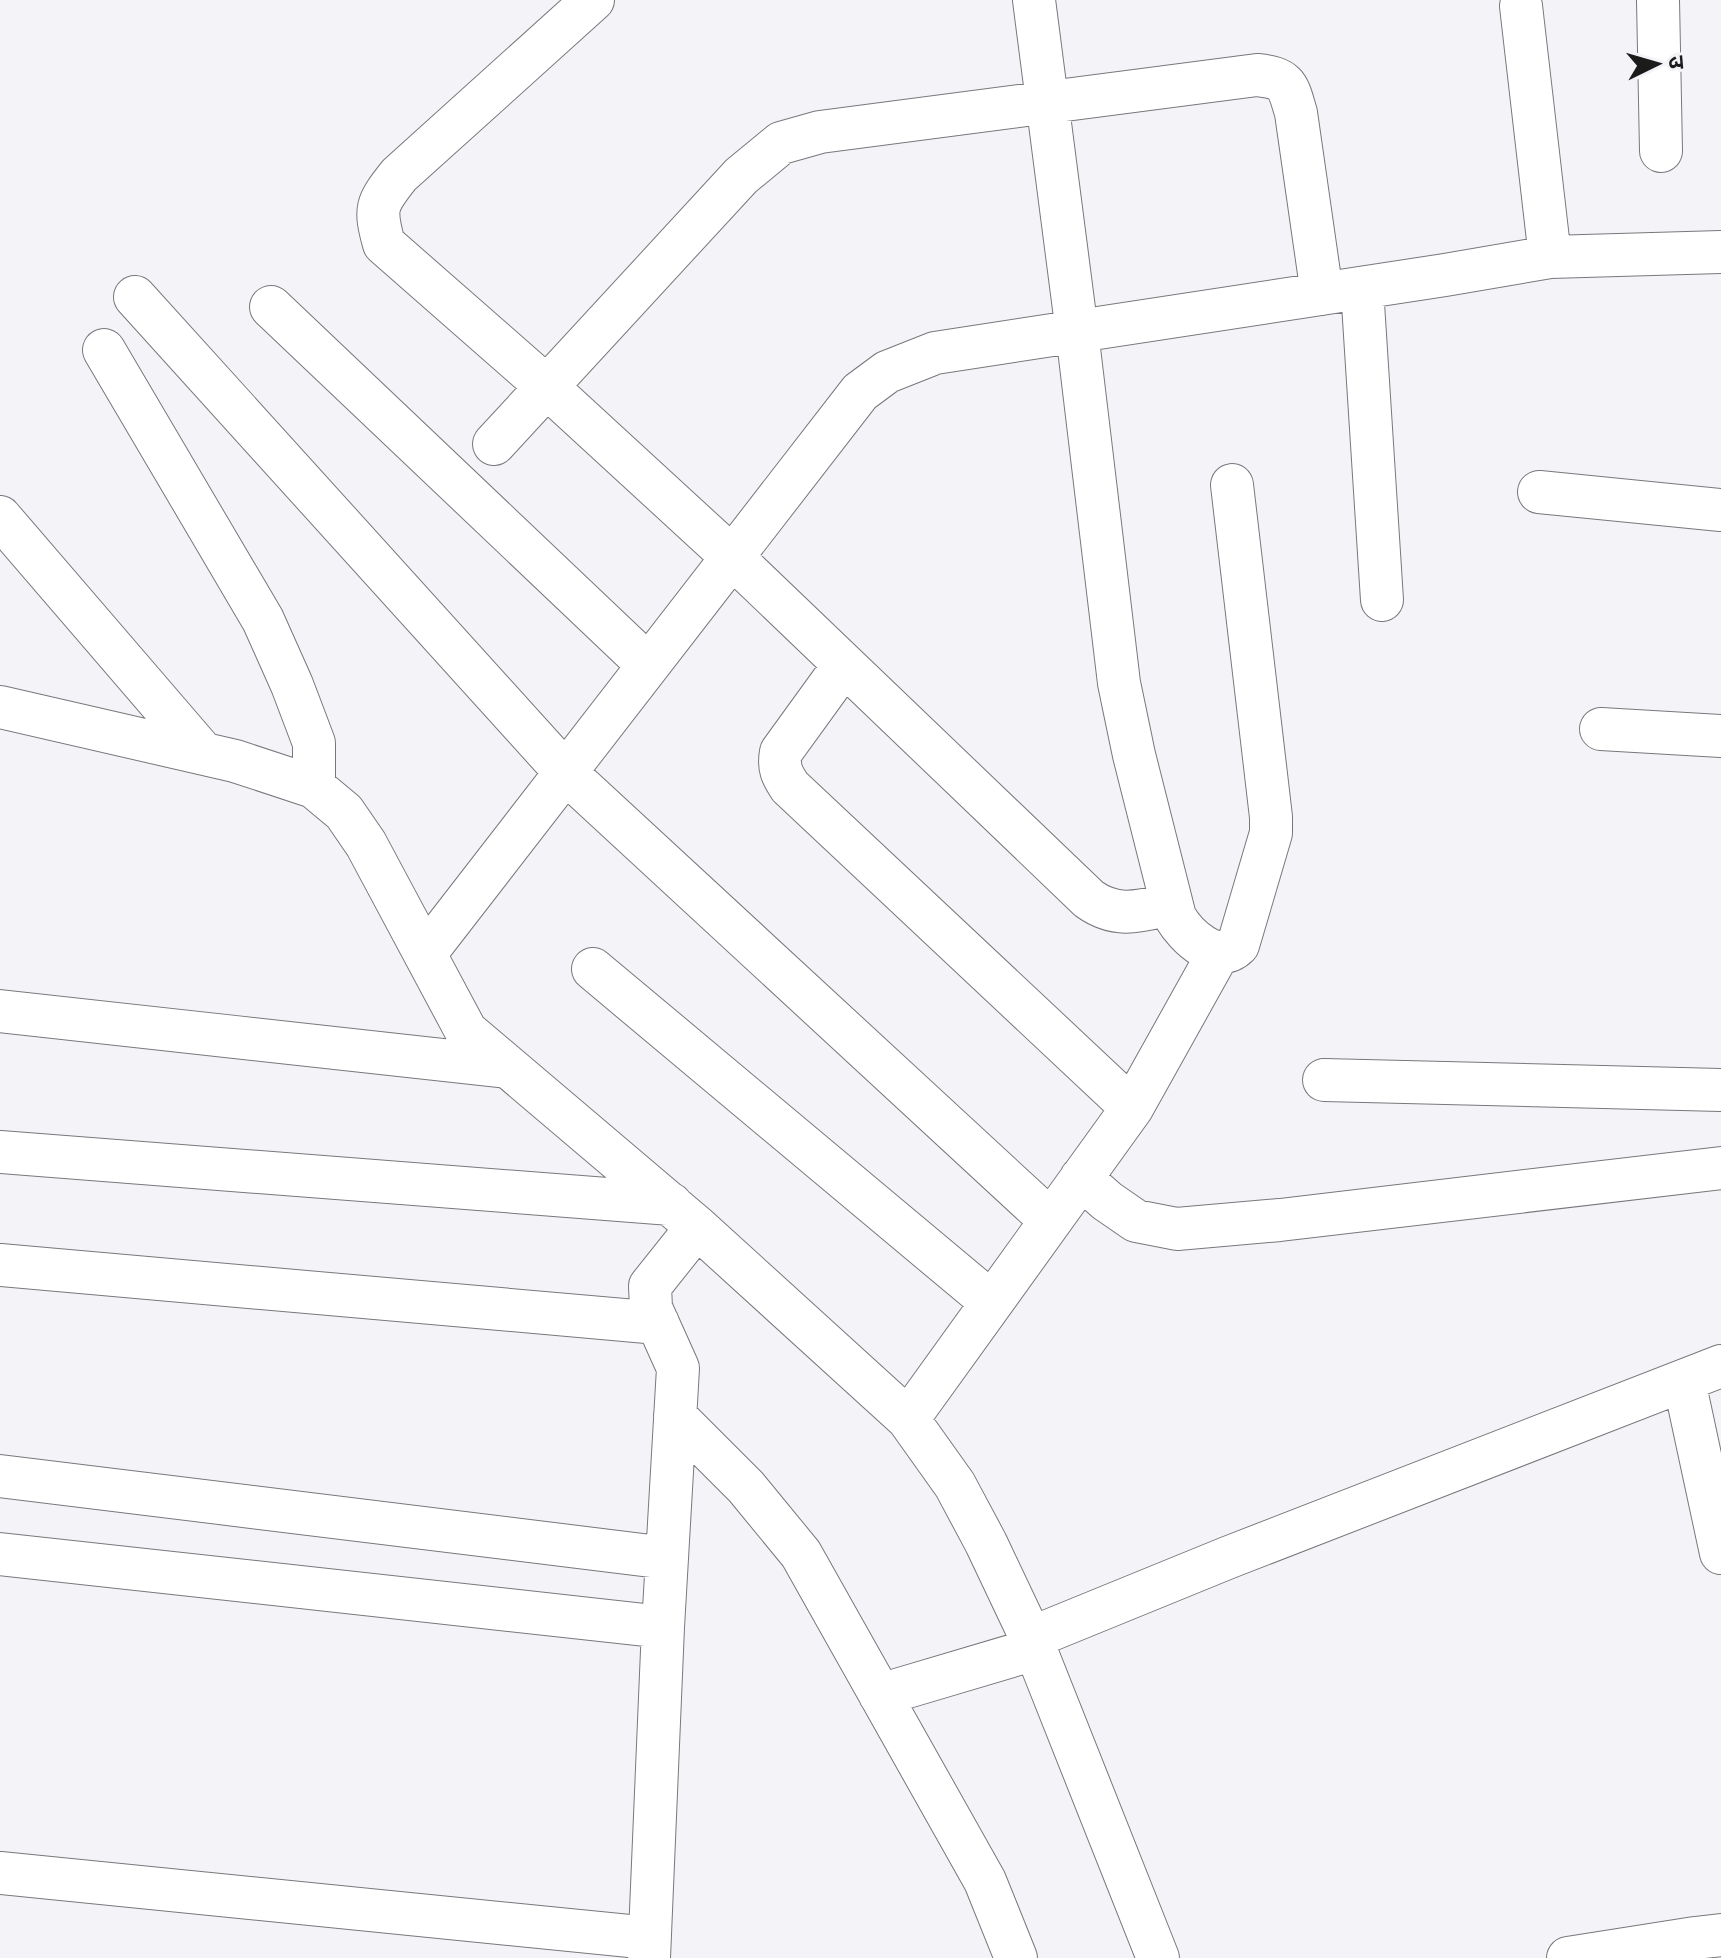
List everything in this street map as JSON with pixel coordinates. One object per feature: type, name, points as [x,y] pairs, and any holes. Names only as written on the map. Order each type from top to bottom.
[{"type":"street","points":[[593,0],[399,175],[380,199],[377,221],[384,244],[547,387],[732,557],[1089,899],[1102,909],[1121,913],[1171,904]]},
{"type":"street","points":[[1034,0],[1119,683],[1175,917],[1183,930],[1206,948],[1219,952],[1233,950],[1238,945],[1271,833],[1232,485]]},
{"type":"street","points":[[1658,0],[1661,151]]},
{"type":"street","points":[[1521,6],[1550,257]]},
{"type":"street","points":[[494,444],[741,176],[781,143],[820,132],[1257,75],[1276,77],[1289,89],[1342,291],[1382,600]]},
{"type":"street","points":[[425,954],[860,392],[887,372],[935,353],[1550,257],[1721,252]]},
{"type":"street","points":[[135,297],[565,772],[1050,1220]]},
{"type":"street","points":[[271,307],[648,665]]},
{"type":"street","points":[[104,350],[263,620],[314,743],[314,787]]},
{"type":"street","points":[[1539,492],[1721,510]]},
{"type":"street","points":[[0,517],[203,753]]},
{"type":"street","points":[[844,665],[781,752],[780,772],[790,787],[1132,1108]]},
{"type":"street","points":[[0,707],[235,761],[314,787],[344,812],[359,833],[466,1031],[684,1216],[908,1419],[955,1485],[1033,1644],[1158,1958]]},
{"type":"street","points":[[1601,729],[1721,736]]},
{"type":"street","points":[[908,1419],[1132,1108],[1219,952]]},
{"type":"street","points":[[593,969],[991,1302]]},
{"type":"street","points":[[0,1011],[507,1067]]},
{"type":"street","points":[[1324,1080],[1721,1090]]},
{"type":"street","points":[[0,1152],[684,1216]]},
{"type":"street","points":[[1081,1178],[1136,1221],[1177,1229],[1280,1220],[1721,1168]]},
{"type":"street","points":[[0,1873],[649,1948],[678,1368],[651,1308],[650,1286],[684,1216]]},
{"type":"street","points":[[0,1265],[658,1323]]},
{"type":"street","points":[[880,1695],[1033,1644],[1227,1558],[1702,1374],[1721,1553]]},
{"type":"street","points":[[675,1416],[746,1487],[801,1554],[985,1881],[1016,1958]]},
{"type":"street","points":[[0,1476],[667,1558]]},
{"type":"street","points":[[0,1554],[663,1627]]},
{"type":"street","points":[[1568,1958],[1721,1935]]}]
